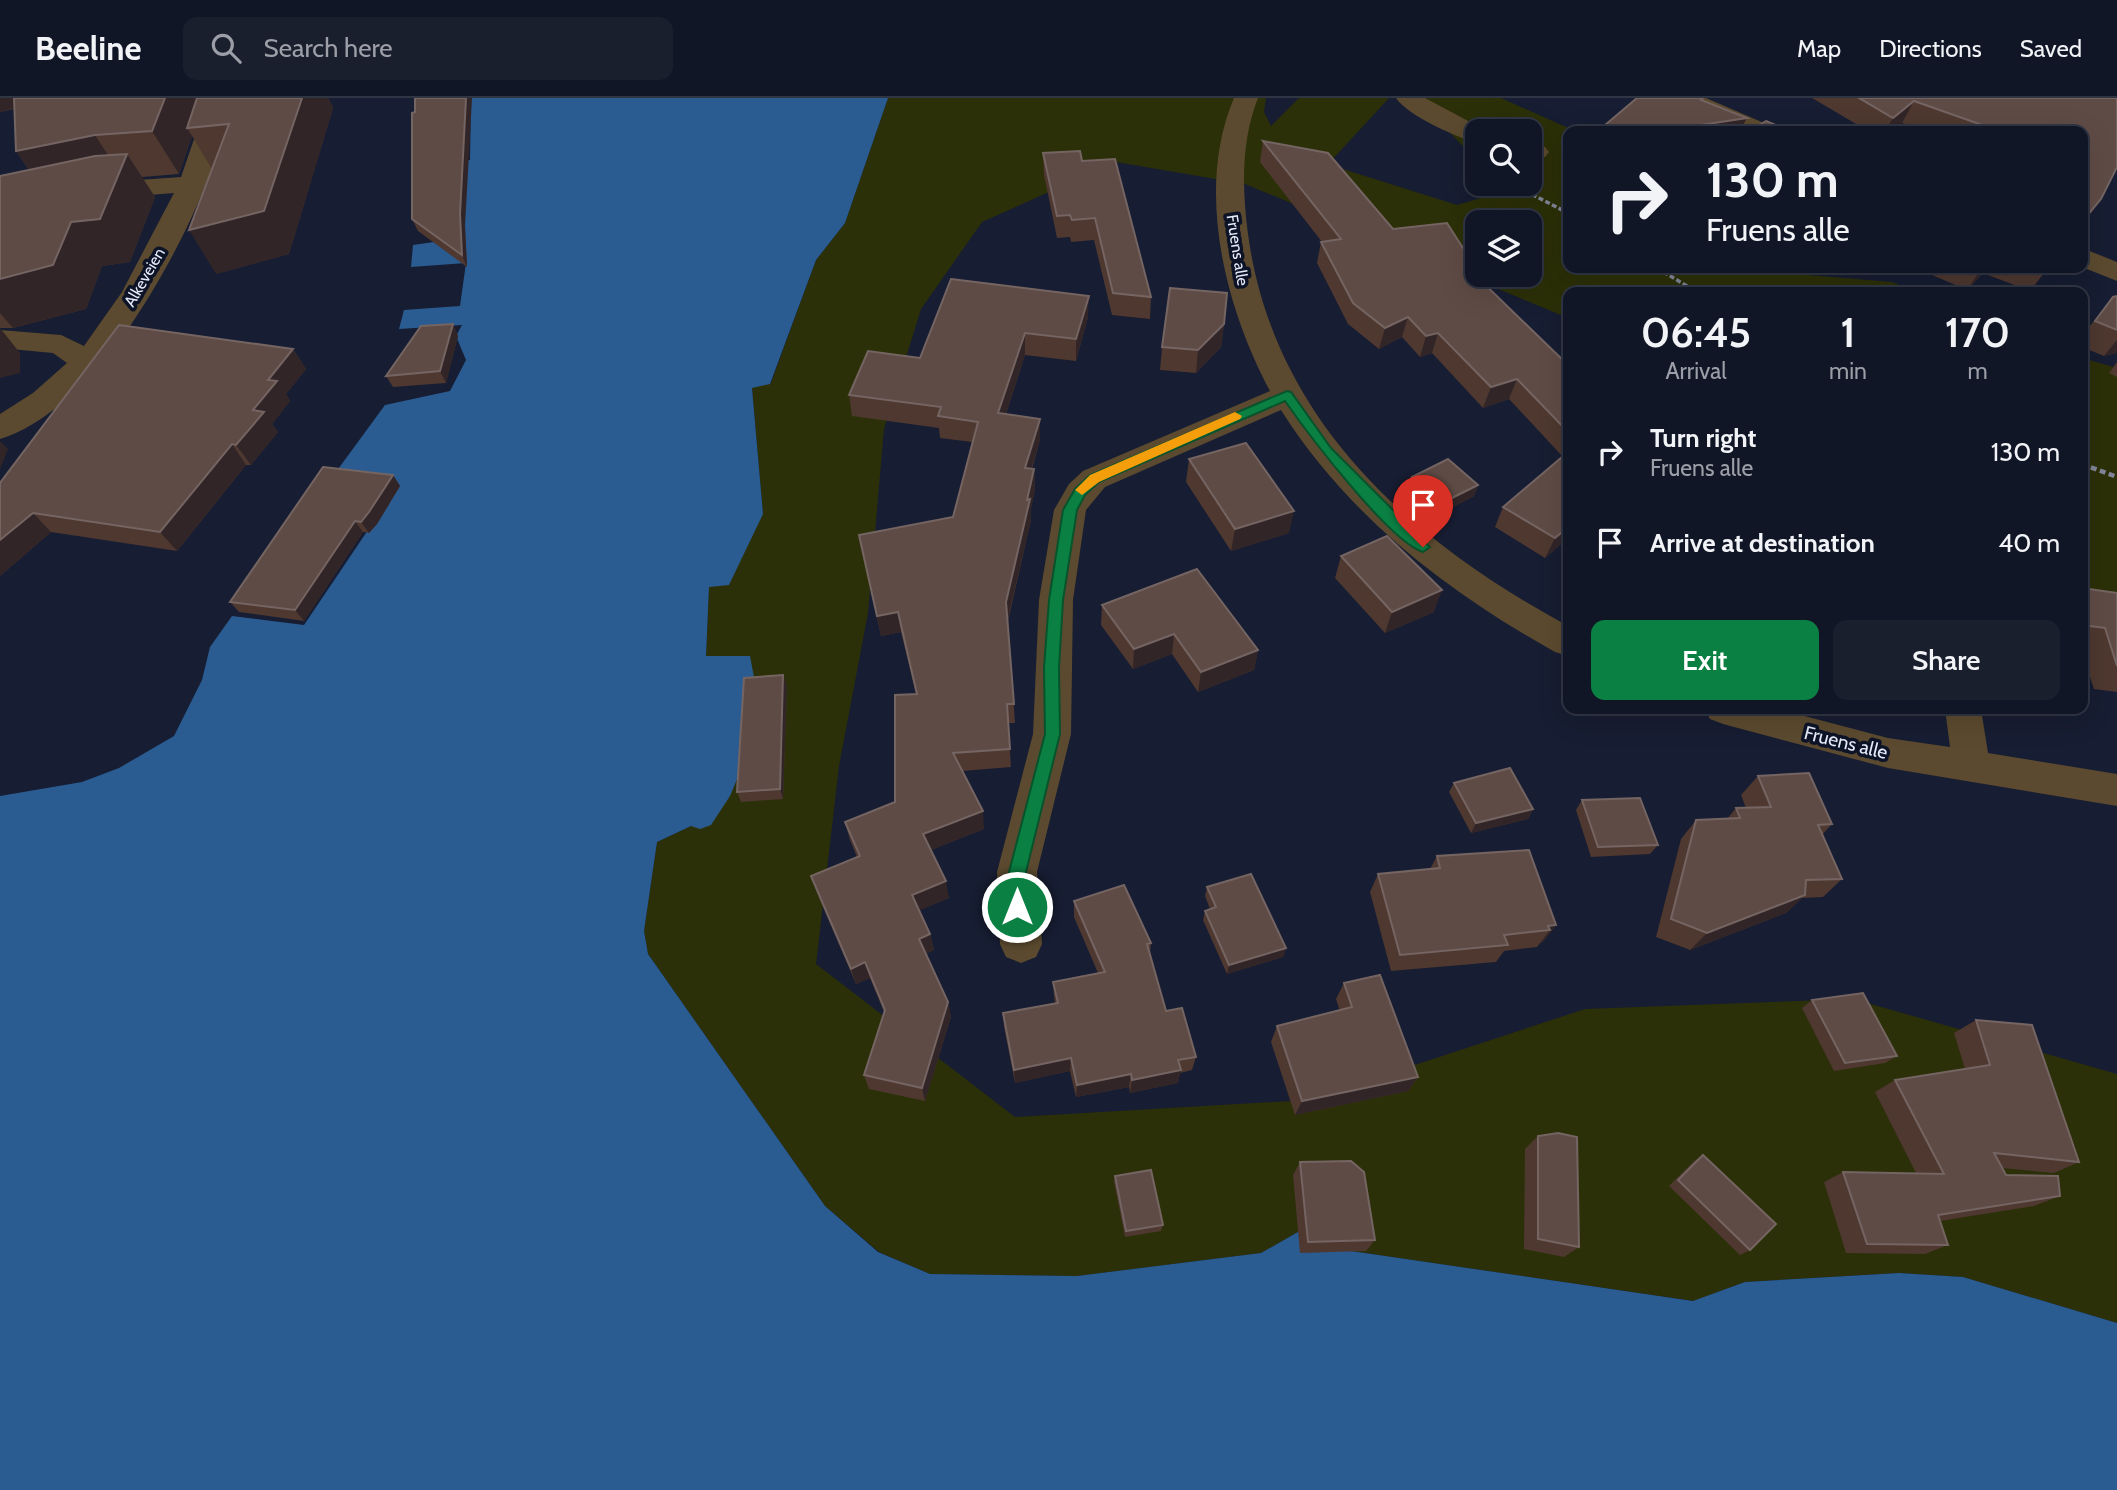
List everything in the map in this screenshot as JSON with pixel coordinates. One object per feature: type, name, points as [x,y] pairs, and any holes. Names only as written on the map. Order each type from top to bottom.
[{"type":"street","name":"Alkeveien","points":[[0,428],[54,389],[106,340],[138,290],[192,184],[214,115],[214,98]]},
{"type":"street","name":"Fruens alle","points":[[1246,98],[1232,156],[1230,200],[1235,242],[1249,309],[1287,395],[1327,451],[1403,532],[1483,594],[1563,639]]},
{"type":"street","points":[[1408,98],[1465,130]]},
{"type":"street","points":[[1685,98],[1750,126]]},
{"type":"street","points":[[0,216],[124,189],[192,184]]},
{"type":"street","points":[[2088,259],[2117,271]]},
{"type":"street","points":[[0,339],[61,344],[85,362]]},
{"type":"street","points":[[1021,944],[1017,872],[1052,734],[1056,600],[1070,510],[1080,492],[1094,479],[1287,395]]},
{"type":"street","name":"Fruens alle","points":[[1742,714],[1888,753],[2117,790]]},
{"type":"street","points":[[1964,714],[1971,767]]},
{"type":"path","points":[[1535,196],[1563,210]]},
{"type":"path","points":[[1665,273],[1689,287]]},
{"type":"path","points":[[2088,466],[2117,477]]},
{"type":"green space","points":[[888,98],[1266,98],[1264,112],[1271,126],[1299,98],[1389,98],[1330,162],[1311,159],[1457,205],[1488,196],[1542,196],[1542,119],[1465,119],[1465,148],[1420,101],[1413,98],[1501,98],[1564,126],[1563,273],[1783,273],[1892,282],[1905,287],[1563,287],[1563,316],[1493,287],[1542,287],[1542,210],[1465,210],[1465,275],[1245,184],[1116,162],[982,222],[921,309],[884,429],[868,613],[839,766],[816,964],[1015,1117],[1308,1100],[1585,1009],[1853,999],[2117,1074],[2117,1323],[1963,1277],[1899,1273],[1745,1282],[1694,1301],[1351,1251],[1298,1232],[1261,1253],[1077,1276],[930,1274],[879,1252],[825,1206],[648,954],[644,931],[657,842],[691,826],[706,657],[709,587],[763,514],[752,387],[771,383],[816,260],[845,223]]},
{"type":"green space","points":[[2088,360],[2117,368],[2117,614],[2088,603]]},
{"type":"water","points":[[471,98],[888,98],[845,223],[816,260],[770,384],[752,388],[763,514],[729,585],[709,587],[706,656],[750,656],[762,720],[730,796],[711,825],[700,829],[691,826],[657,842],[644,931],[648,954],[825,1206],[878,1252],[930,1274],[1077,1276],[1261,1253],[1298,1232],[1351,1251],[1693,1301],[1745,1282],[1899,1273],[1963,1277],[2117,1323],[2117,1490],[0,1490],[0,796],[82,782],[119,768],[174,736],[202,680],[210,647],[232,616],[304,625],[399,484],[333,476],[385,405],[450,391],[466,360],[456,336],[462,325],[399,329],[404,310],[460,306],[466,263],[411,267],[413,245],[462,238],[434,166],[470,160]]},
{"type":"building","points":[[14,98],[165,98],[152,131],[95,135],[16,151]]},
{"type":"building","points":[[197,98],[302,98],[264,211],[189,230],[229,124],[187,128]]},
{"type":"building","points":[[415,98],[466,98],[460,214],[462,255],[412,219],[412,113],[415,112]]},
{"type":"building","points":[[1637,98],[1703,98],[1701,100],[1747,118],[1694,126],[1604,126]]},
{"type":"building","points":[[1859,98],[2117,98],[2117,167],[2101,199],[2088,215],[2088,126],[1985,126],[1914,101],[1893,118]]},
{"type":"building","points":[[1766,121],[1778,126],[1758,126]]},
{"type":"building","points":[[1263,141],[1328,153],[1393,229],[1447,223],[1465,251],[1465,287],[1487,287],[1563,360],[1563,427],[1517,379],[1491,387],[1438,333],[1426,336],[1408,317],[1385,328],[1353,303],[1321,242],[1341,239]]},
{"type":"building","points":[[1080,151],[1082,161],[1115,159],[1151,297],[1113,293],[1095,218],[1072,220],[1070,215],[1057,216],[1043,153]]},
{"type":"building","points":[[127,154],[100,219],[71,222],[53,265],[0,279],[0,176],[95,156]]},
{"type":"building","points":[[951,279],[1089,296],[1076,339],[1025,333],[998,413],[1040,419],[1025,468],[1034,469],[1027,500],[1030,499],[1006,602],[1014,704],[1007,704],[1010,749],[953,753],[983,811],[923,834],[946,881],[912,895],[930,934],[919,939],[948,1002],[922,1088],[864,1075],[885,1010],[865,962],[851,969],[811,876],[860,856],[845,822],[895,802],[895,695],[917,694],[898,612],[877,616],[859,535],[953,517],[978,422],[938,416],[941,407],[849,395],[868,351],[920,358]]},
{"type":"building","points":[[1170,288],[1227,293],[1224,324],[1198,350],[1162,347]]},
{"type":"building","points":[[2117,296],[2117,330],[2095,321],[2113,297]]},
{"type":"building","points":[[453,324],[440,371],[386,376],[421,326]]},
{"type":"building","points":[[119,325],[293,349],[268,380],[277,381],[253,410],[264,412],[236,445],[232,444],[160,532],[33,513],[0,540],[0,483]]},
{"type":"building","points":[[1246,443],[1294,511],[1235,529],[1189,459]]},
{"type":"building","points":[[1563,456],[1563,531],[1555,538],[1503,507]]},
{"type":"building","points":[[1448,459],[1478,485],[1442,503],[1412,477]]},
{"type":"building","points":[[323,467],[393,475],[361,522],[355,521],[295,610],[230,602]]},
{"type":"building","points":[[1387,536],[1442,590],[1392,612],[1341,556]]},
{"type":"building","points":[[1197,569],[1258,650],[1201,672],[1174,634],[1134,649],[1102,605]]},
{"type":"building","points":[[2088,589],[2117,593],[2117,666],[2105,628],[2088,626]]},
{"type":"building","points":[[783,675],[780,789],[737,792],[744,678]]},
{"type":"building","points":[[1510,768],[1533,809],[1476,823],[1454,783]]},
{"type":"building","points":[[1809,773],[1832,824],[1818,825],[1842,879],[1806,880],[1805,895],[1707,933],[1671,919],[1696,820],[1740,818],[1736,808],[1771,807],[1758,776]]},
{"type":"building","points":[[1640,798],[1658,845],[1598,847],[1582,800]]},
{"type":"building","points":[[1529,850],[1556,925],[1548,926],[1550,930],[1504,935],[1508,945],[1400,955],[1378,874],[1440,868],[1437,856]]},
{"type":"building","points":[[1251,874],[1286,948],[1229,965],[1205,911],[1216,907],[1207,887]]},
{"type":"building","points":[[1124,885],[1151,943],[1147,944],[1166,1011],[1182,1008],[1196,1057],[1178,1060],[1181,1070],[1132,1080],[1131,1074],[1077,1085],[1071,1058],[1014,1070],[1003,1013],[1058,1003],[1053,982],[1105,972],[1074,901]]},
{"type":"building","points":[[1380,975],[1418,1077],[1302,1101],[1277,1026],[1352,1007],[1344,983]]},
{"type":"building","points":[[1863,993],[1897,1056],[1845,1063],[1812,1000]]},
{"type":"building","points":[[1976,1020],[2032,1025],[2079,1162],[1994,1153],[2006,1175],[2058,1176],[2060,1196],[1938,1215],[1948,1245],[1867,1244],[1843,1172],[1944,1174],[1895,1080],[1990,1065]]},
{"type":"building","points":[[1558,1133],[1577,1137],[1579,1247],[1538,1239],[1538,1136]]},
{"type":"building","points":[[1703,1155],[1776,1224],[1750,1250],[1678,1180]]},
{"type":"building","points":[[1351,1161],[1364,1172],[1375,1240],[1308,1242],[1300,1162]]},
{"type":"building","points":[[1151,1170],[1163,1225],[1126,1231],[1115,1176]]},
{"type":"slow traffic","points":[[1082,490],[1094,479],[1235,416]]},
{"type":"route","points":[[1017,907],[1017,872],[1052,734],[1056,600],[1070,510],[1080,492],[1094,479],[1146,454],[1287,395],[1327,451],[1352,479],[1403,532],[1423,547]]}]
